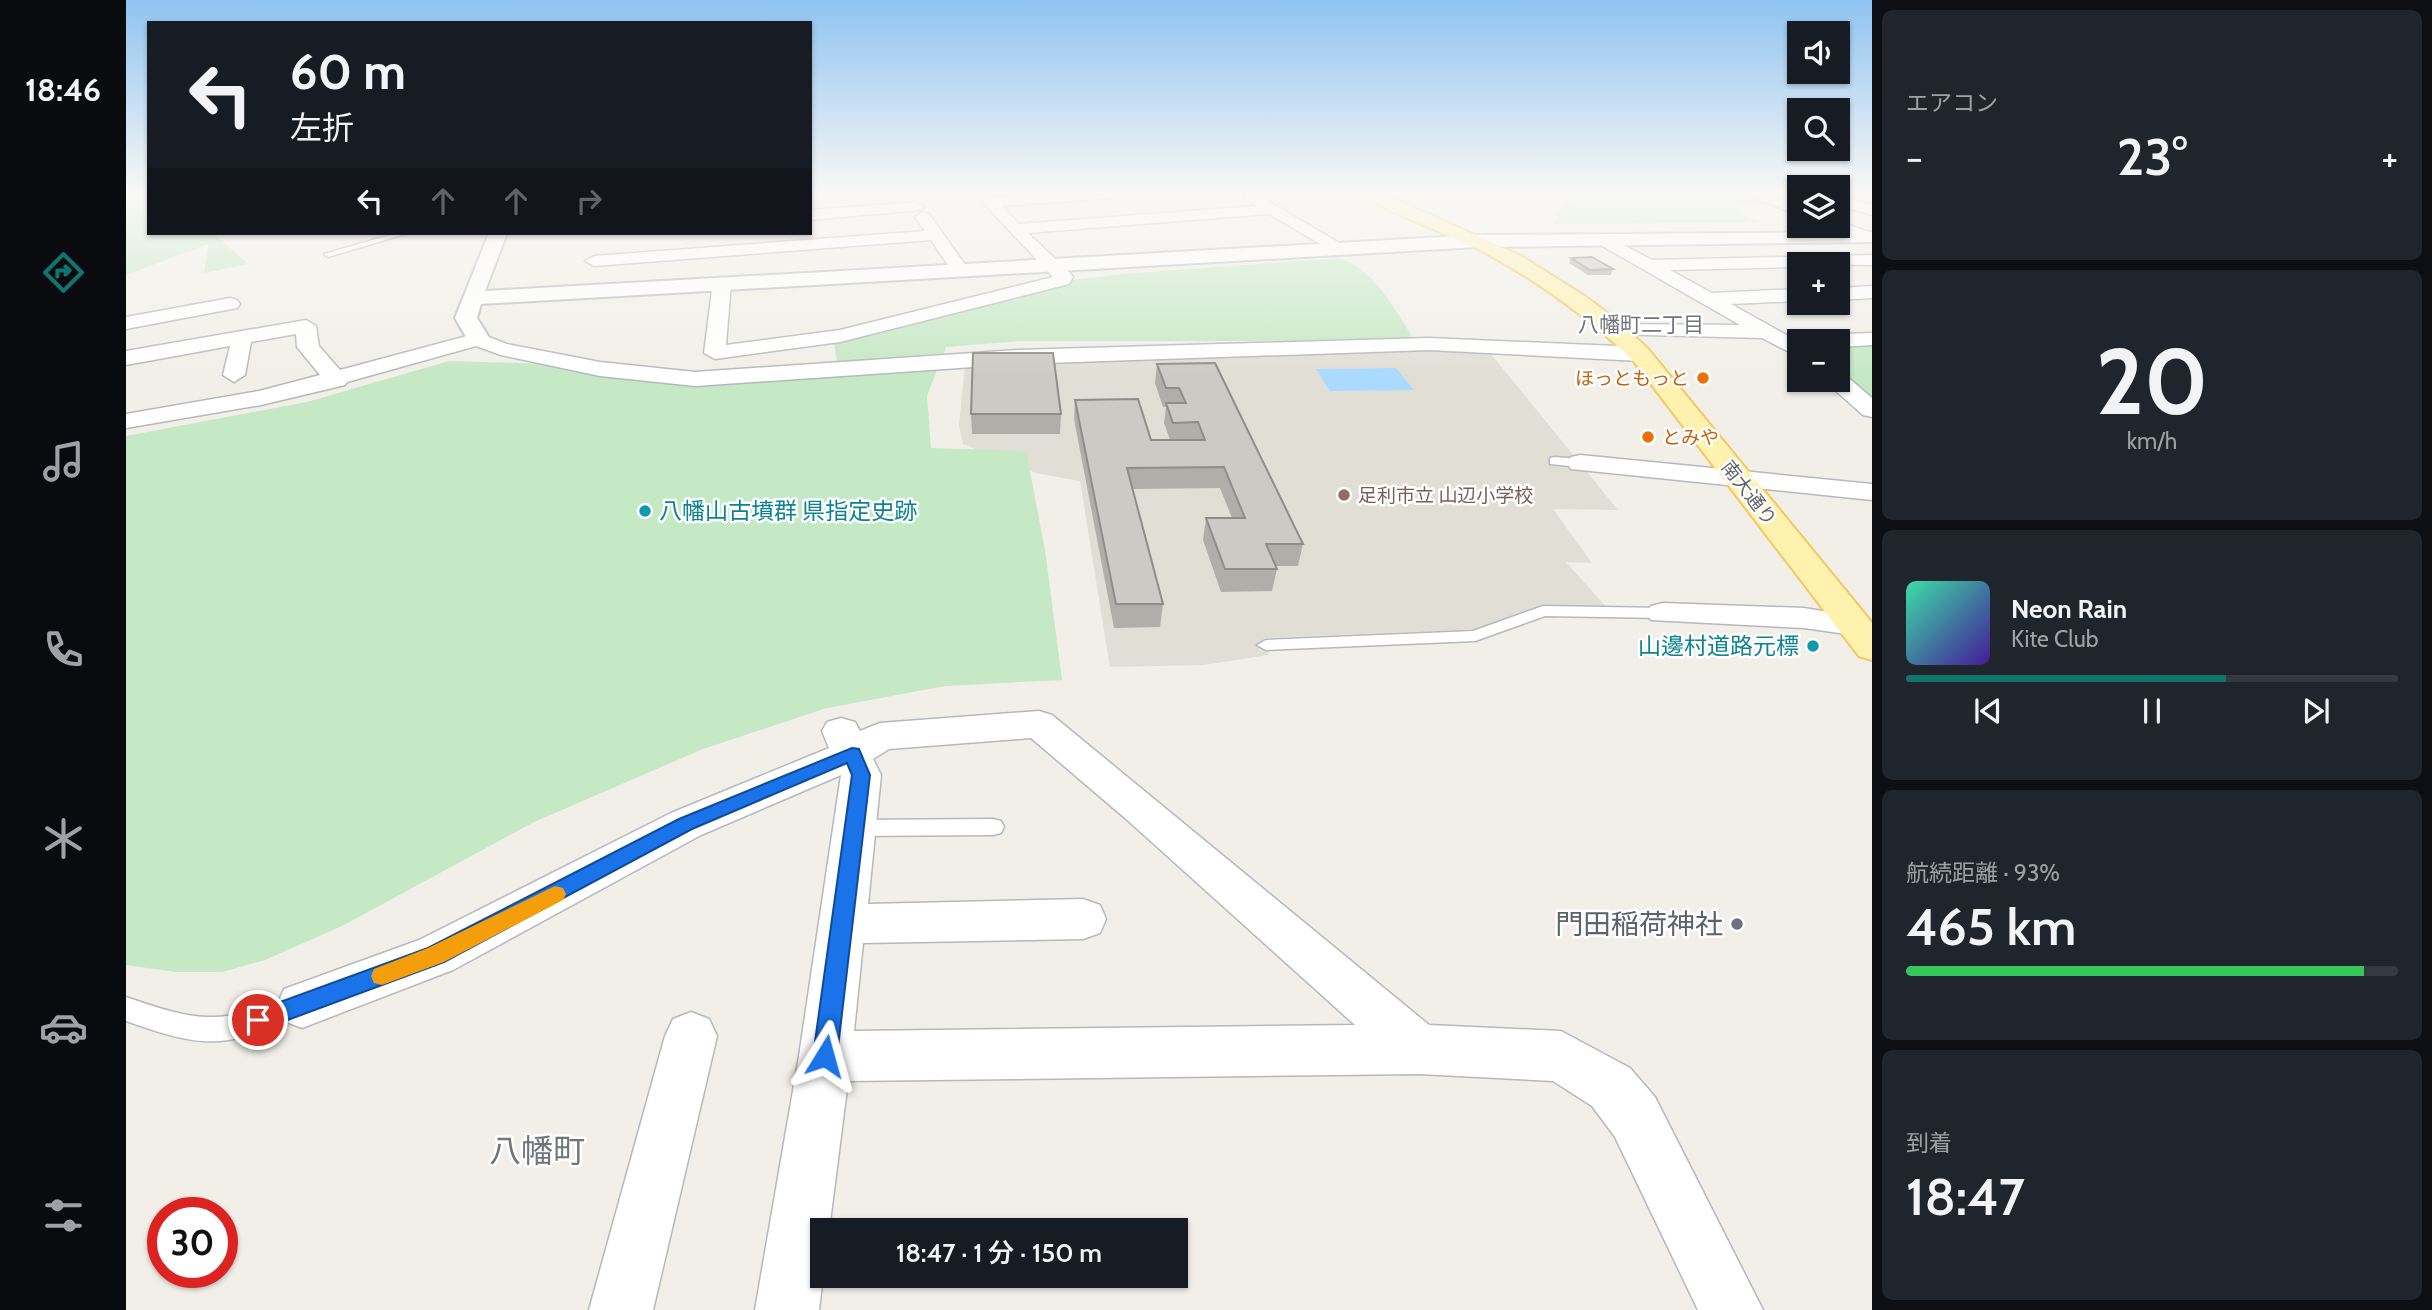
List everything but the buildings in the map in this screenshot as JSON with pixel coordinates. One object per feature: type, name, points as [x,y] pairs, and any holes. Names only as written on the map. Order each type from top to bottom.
[{"type":"main road","name":"南大通り","points":[[1503,255],[1570,293],[1616,330],[1640,354],[1863,637]]},
{"type":"street","points":[[489,255],[471,298],[466,318],[478,339],[501,349],[600,369],[695,379],[1017,357],[1429,344],[1640,354]]},
{"type":"street","points":[[587,291],[595,255]]},
{"type":"street","points":[[594,261],[668,255]]},
{"type":"street","points":[[950,255],[960,270]]},
{"type":"street","points":[[722,283],[715,353],[840,336],[1064,277],[1040,255]]},
{"type":"street","points":[[471,298],[1218,255]]},
{"type":"street","points":[[1633,255],[1787,341]]},
{"type":"street","points":[[1850,261],[1872,260]]},
{"type":"street","points":[[1651,265],[1787,262]]},
{"type":"street","points":[[205,286],[218,290],[230,304],[247,335]]},
{"type":"street","points":[[1850,293],[1872,292]]},
{"type":"street","points":[[1710,299],[1787,296]]},
{"type":"street","points":[[126,323],[230,304]]},
{"type":"street","points":[[126,359],[306,326],[308,347],[337,380]]},
{"type":"street","points":[[1616,330],[1787,342]]},
{"type":"street","points":[[234,375],[241,343],[247,335]]},
{"type":"street","points":[[126,421],[192,412],[337,380],[478,339]]},
{"type":"street","points":[[1850,340],[1872,339]]},
{"type":"street","points":[[1850,391],[1872,410]]},
{"type":"street","points":[[1567,462],[1872,492]]},
{"type":"street","points":[[1663,613],[1804,618],[1863,637]]},
{"type":"street","points":[[302,1005],[436,955],[846,742],[880,736],[1039,724],[1140,807],[1419,1049]]},
{"type":"street","points":[[787,1310],[844,924],[861,775],[846,742]]},
{"type":"street","points":[[844,924],[1083,919]]},
{"type":"street","points":[[621,1310],[691,1036]]},
{"type":"street","points":[[825,1056],[1419,1049],[1561,1056],[1611,1087],[1635,1117],[1731,1310]]},
{"type":"lane","points":[[1266,645],[1475,635],[1543,611],[1663,613]]},
{"type":"lane","points":[[854,828],[993,827]]},
{"type":"lane","points":[[126,1009],[163,1022],[210,1031],[236,1028],[302,1005]]},
{"type":"shaded area","name":"足利市立 山辺小学校","points":[[1438,348],[1487,349],[1618,510],[1553,509],[1592,563],[1566,562],[1607,608],[1535,608],[1480,629],[1265,638],[1268,655],[1204,665],[1110,667],[1080,481],[1036,473],[963,444],[959,425],[965,364]]},
{"type":"green space","points":[[126,255],[179,255],[126,275]]},
{"type":"green space","points":[[206,255],[238,255],[248,264],[204,273]]},
{"type":"green space","points":[[1340,258],[1364,272],[1384,293],[1415,341],[1020,341],[946,347],[927,396],[931,448],[1026,451],[1045,550],[1062,680],[945,686],[827,708],[703,749],[534,822],[342,926],[265,960],[222,972],[176,972],[126,965],[126,436],[307,402],[449,361],[551,364],[626,379],[673,382],[839,372],[834,343],[1071,280]]},
{"type":"green space","points":[[1872,343],[1872,397],[1850,381],[1850,344]]},
{"type":"water","points":[[1396,368],[1414,390],[1330,391],[1316,369]]},
{"type":"slow traffic","points":[[382,976],[436,955],[555,894]]},
{"type":"place","name":"ほっともっと","points":[[1703,378]]},
{"type":"place","name":"とみや","points":[[1648,437]]},
{"type":"place","name":"足利市立 山辺小学校","points":[[1344,495]]},
{"type":"place","name":"八幡山古墳群 県指定史跡","points":[[645,511]]},
{"type":"place","name":"山邊村道路元標","points":[[1813,646]]},
{"type":"place","name":"門田稲荷神社","points":[[1737,924]]},
{"type":"district","name":"八幡町二丁目","points":[[1641,324]]},
{"type":"district","name":"八幡町","points":[[537,1150]]},
{"type":"route","points":[[258,1020],[436,955],[599,872],[686,824],[852,754],[861,775],[825,1056]]}]
